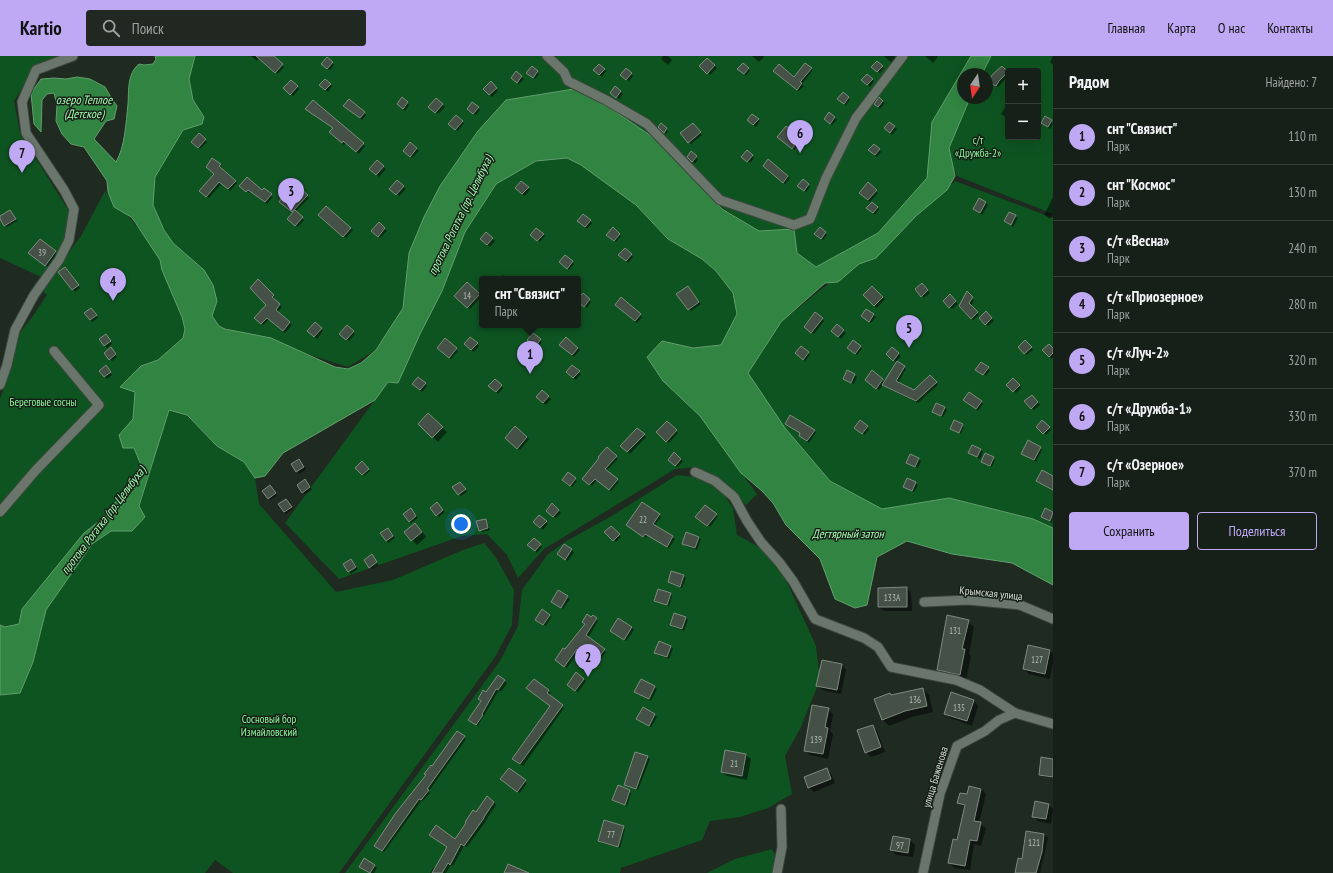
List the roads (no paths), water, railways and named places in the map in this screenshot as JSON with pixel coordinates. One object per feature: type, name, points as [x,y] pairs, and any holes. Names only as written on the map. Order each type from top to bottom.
[{"type":"street","points":[[0,385],[8,365],[15,330],[34,295],[59,260],[69,240],[74,209],[64,190],[26,133],[22,102],[36,70],[72,56]]},
{"type":"street","points":[[547,56],[564,72],[568,81],[606,100],[647,124],[720,200],[794,225],[810,219],[826,178],[856,118],[903,56]]},
{"type":"street","points":[[0,512],[36,470],[99,405],[54,351]]},
{"type":"street","points":[[695,472],[715,481],[734,497],[747,521],[761,542],[782,566],[814,618],[864,638],[878,647],[891,667],[956,680],[980,690],[1015,713],[1053,724]]},
{"type":"street","name":"Крымская улица","points":[[924,602],[968,600],[1020,605],[1053,619]]},
{"type":"street","name":"улица Баженова","points":[[923,873],[940,794],[957,746],[985,731],[999,720],[1015,713]]},
{"type":"street","points":[[777,873],[782,847],[781,809]]},
{"type":"water","points":[[155,56],[195,56],[189,79],[193,100],[204,117],[202,124],[183,130],[155,177],[153,205],[164,230],[173,243],[204,270],[213,285],[217,301],[212,316],[219,326],[225,329],[271,338],[335,367],[348,369],[361,363],[376,350],[403,308],[409,253],[424,217],[440,186],[478,131],[506,100],[574,89],[610,108],[657,140],[722,209],[759,231],[794,229],[797,253],[816,267],[878,233],[927,178],[932,122],[957,80],[957,104],[967,104],[949,148],[955,176],[947,190],[916,216],[876,258],[859,264],[838,282],[825,283],[781,322],[748,373],[785,428],[830,481],[882,509],[949,498],[1033,519],[1053,528],[1053,585],[1012,563],[952,554],[907,541],[877,557],[867,605],[855,608],[835,599],[820,559],[786,525],[773,503],[762,491],[741,473],[700,416],[663,381],[647,357],[662,341],[693,348],[721,345],[737,314],[733,293],[716,271],[702,259],[668,239],[636,205],[581,165],[567,158],[536,161],[496,184],[465,232],[442,291],[420,334],[398,383],[388,382],[375,400],[283,453],[265,476],[255,478],[244,462],[217,446],[187,415],[169,410],[139,506],[145,517],[132,531],[111,531],[92,544],[46,610],[33,662],[20,693],[0,695],[0,625],[5,627],[19,624],[22,609],[84,533],[106,516],[141,465],[134,448],[123,448],[119,435],[133,419],[135,392],[120,387],[141,366],[158,360],[183,338],[185,329],[182,317],[162,270],[160,260],[131,217],[114,207],[108,192],[107,181],[84,147],[71,144],[62,134],[56,121],[57,105],[54,93],[47,94],[42,100],[41,132],[34,124],[31,93],[41,79],[66,79],[77,77],[90,79],[105,87],[117,106],[114,119],[106,121],[94,139],[116,162],[125,134],[132,72],[139,64],[153,64],[156,59]]},
{"type":"water","points":[[971,56],[991,56],[985,68],[964,68]]},
{"type":"place","name":"с/т «Дружба-1»","points":[[800,153]]},
{"type":"place","name":"с/т «Озерное»","points":[[22,173]]},
{"type":"place","name":"с/т «Весна»","points":[[291,211]]},
{"type":"place","name":"с/т «Приозерное»","points":[[113,301]]},
{"type":"place","name":"с/т «Луч-2»","points":[[909,348]]},
{"type":"place","name":"снт \"Связист\"","points":[[530,374]]},
{"type":"place","name":"снт \"Космос\"","points":[[588,677]]},
{"type":"water label","name":"озеро Теплое (Детское)","points":[[84,106]]},
{"type":"water label","name":"протока Рогатка (пр. Целибуха)","points":[[460,215]]},
{"type":"water label","name":"протока Рогатка (пр. Целибуха)","points":[[103,520]]},
{"type":"water label","name":"Дегтярный затон","points":[[848,533]]},
{"type":"park label","name":"с/т «Дружба-2»","points":[[978,146]]},
{"type":"park label","name":"Береговые сосны","points":[[43,402]]},
{"type":"park label","name":"Сосновый бор Измайловский","points":[[269,725]]}]
